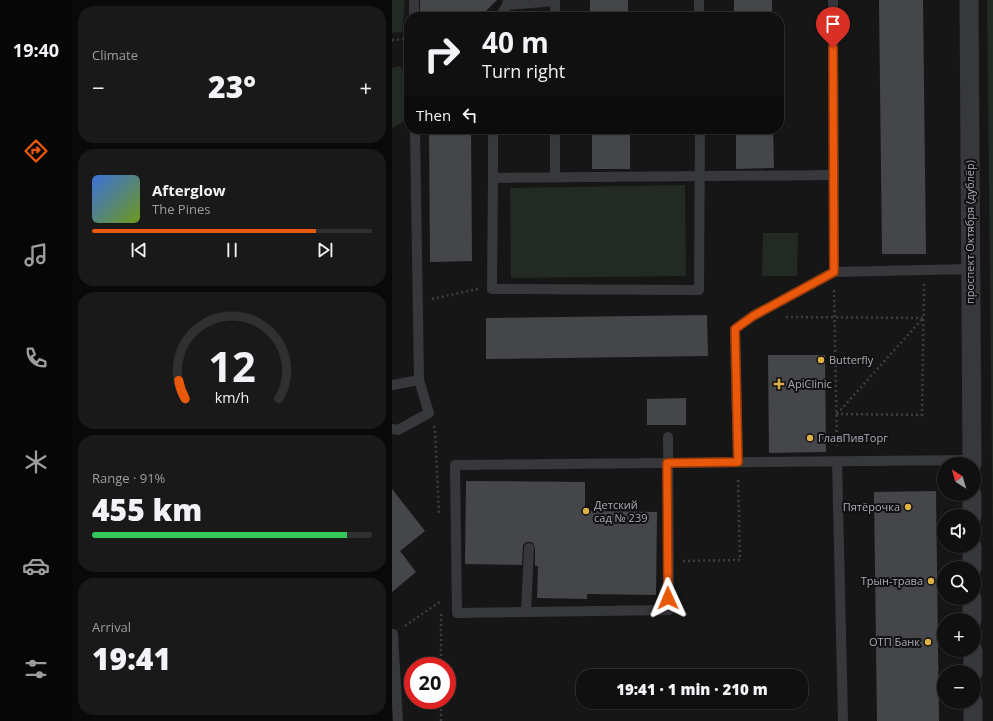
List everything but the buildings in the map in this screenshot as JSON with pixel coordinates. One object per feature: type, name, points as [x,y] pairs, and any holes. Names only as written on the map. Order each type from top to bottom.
[{"type":"street","name":"проспект Октября (дублёр)","points":[[969,0],[972,457]]},
{"type":"street","points":[[973,709],[973,721]]},
{"type":"lane","points":[[414,0],[414,12]]},
{"type":"lane","points":[[699,0],[699,12]]},
{"type":"lane","points":[[833,0],[834,272]]},
{"type":"lane","points":[[503,12],[508,2],[555,1],[555,12]]},
{"type":"lane","points":[[392,429],[398,430],[429,413],[419,380],[415,134]]},
{"type":"lane","points":[[493,134],[492,289],[699,290],[700,134]]},
{"type":"lane","points":[[555,134],[555,177]]},
{"type":"lane","points":[[493,178],[834,175]]},
{"type":"lane","points":[[738,462],[735,329],[753,316],[834,272],[970,269]]},
{"type":"lane","points":[[392,384],[419,380]]},
{"type":"lane","points":[[668,438],[667,463],[669,610],[457,613],[455,465],[667,463],[837,461],[937,462]]},
{"type":"lane","points":[[837,461],[843,721]]},
{"type":"lane","points":[[526,612],[528,548]]},
{"type":"lane","points":[[393,635],[398,721]]},
{"type":"path","points":[[392,40],[404,39]]},
{"type":"path","points":[[836,414],[922,414],[924,270]]},
{"type":"path","points":[[834,272],[837,461]]},
{"type":"path","points":[[437,298],[475,290]]},
{"type":"path","points":[[753,316],[923,318]]},
{"type":"path","points":[[836,414],[923,318]]},
{"type":"path","points":[[429,413],[435,429],[439,517]]},
{"type":"path","points":[[668,561],[740,560],[738,462]]},
{"type":"path","points":[[393,635],[441,601],[440,657]]},
{"type":"path","points":[[440,709],[440,721]]},
{"type":"shaded area","points":[[392,0],[405,0],[402,32],[392,33]]},
{"type":"shaded area","points":[[987,0],[993,0],[993,555]]},
{"type":"shaded area","points":[[399,66],[404,71],[404,120],[402,123],[392,128],[392,68]]},
{"type":"shaded area","points":[[685,185],[686,276],[511,278],[510,188]]},
{"type":"shaded area","points":[[763,233],[798,233],[797,276],[762,276]]},
{"type":"place","name":"Butterfly","points":[[821,360]]},
{"type":"place","name":"ApiClinic","points":[[779,384]]},
{"type":"place","name":"ГлавПивТорг","points":[[810,438]]},
{"type":"place","name":"Пятёрочка","points":[[908,507]]},
{"type":"place","name":"Детский сад № 239","points":[[586,511]]},
{"type":"place","name":"Трын-трава","points":[[931,581]]},
{"type":"place","name":"ОТП Банк","points":[[928,642]]},
{"type":"route","points":[[668,598],[667,463],[738,462],[735,329],[753,316],[834,272],[833,48]]}]
